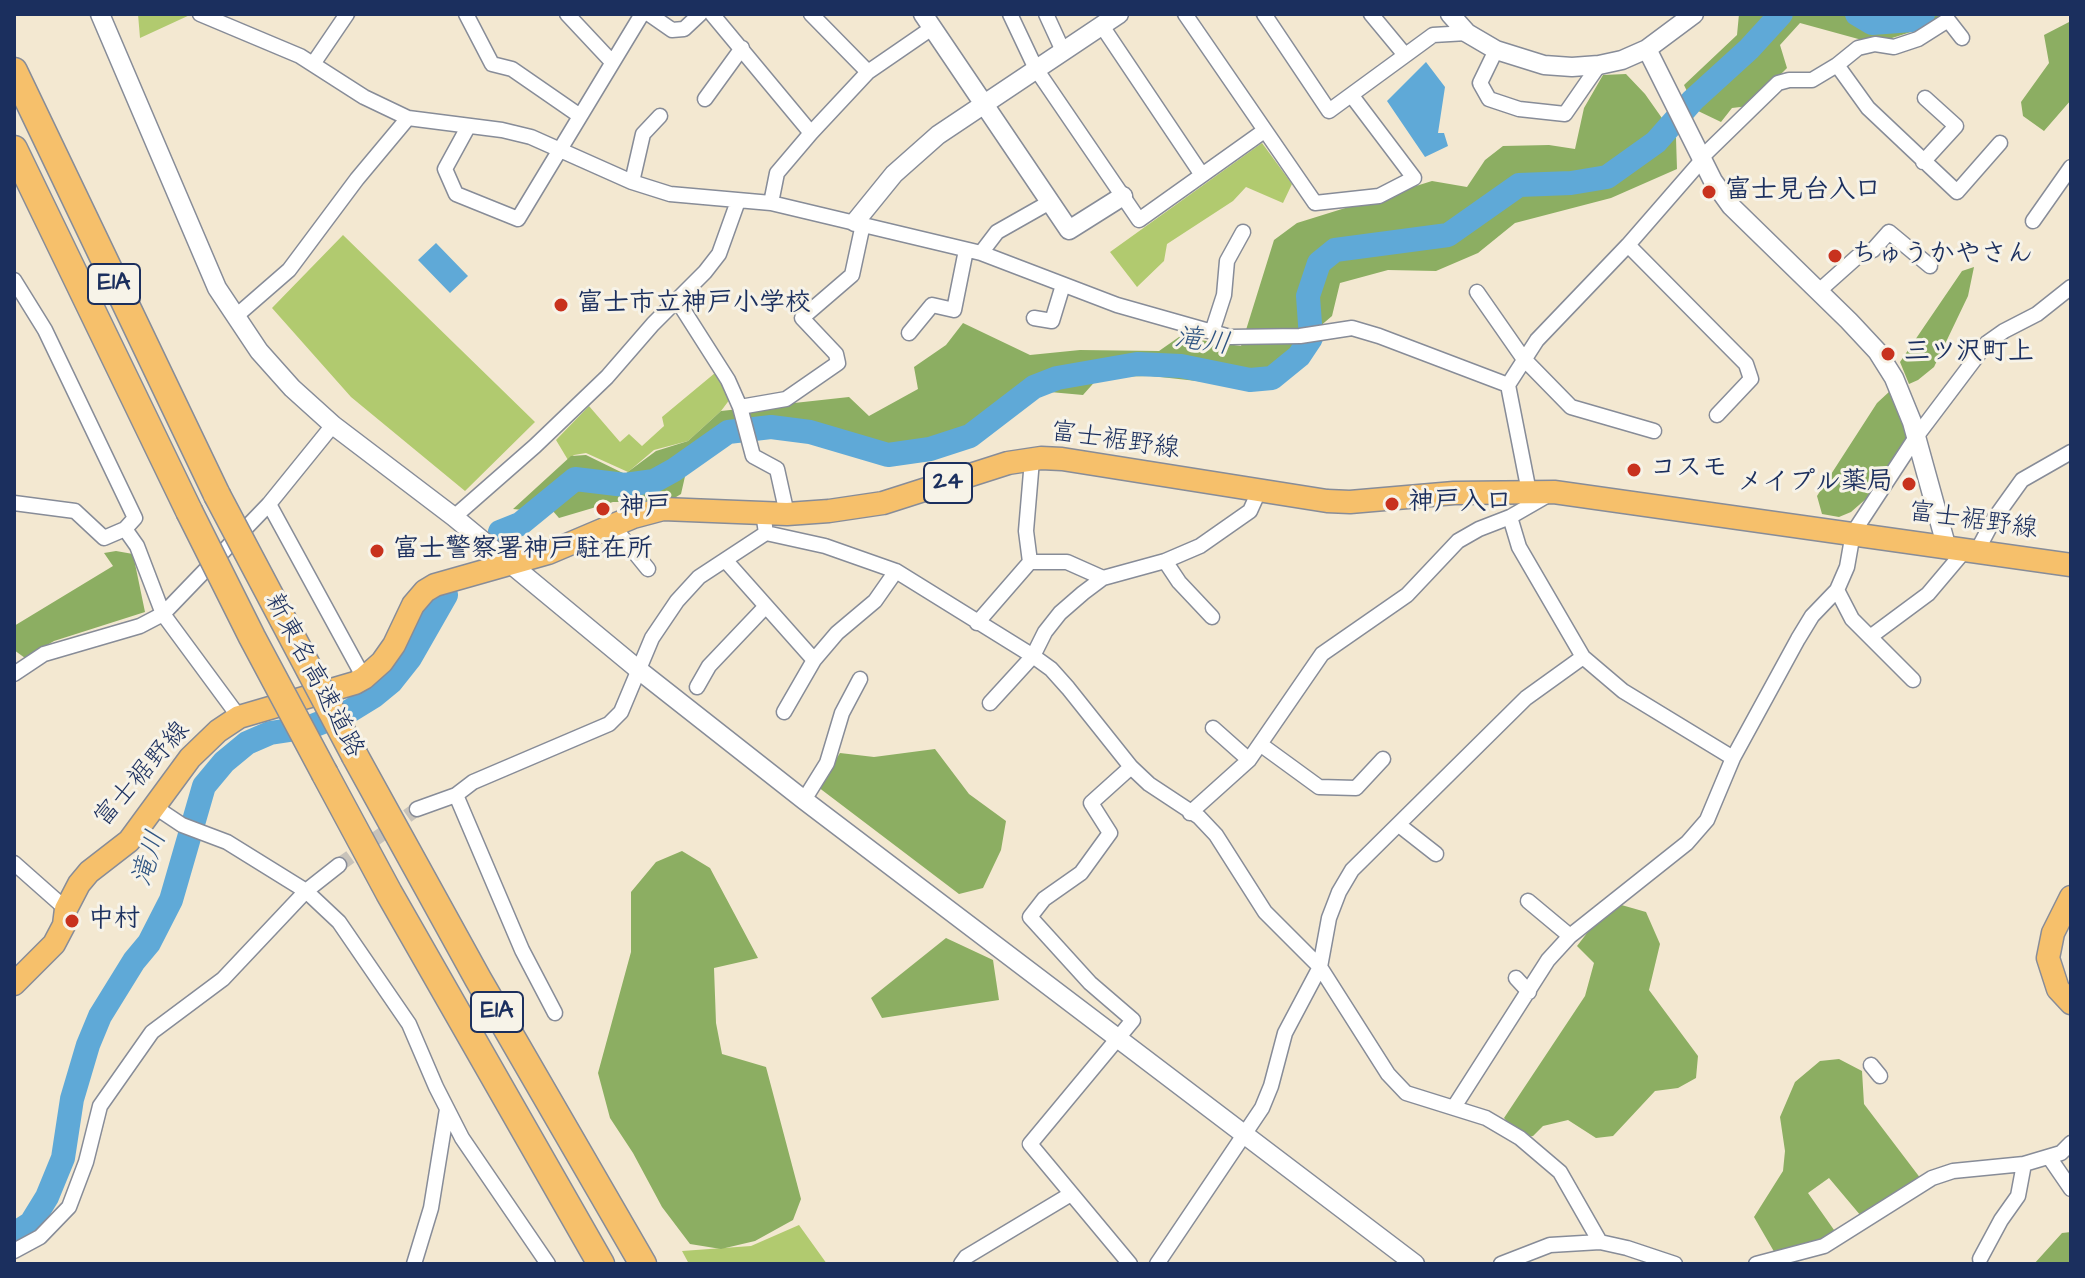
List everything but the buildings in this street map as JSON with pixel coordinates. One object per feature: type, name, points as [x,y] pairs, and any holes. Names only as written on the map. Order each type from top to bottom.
[{"type":"highway","name":"新東名高速道路","points":[[14,71],[217,495],[355,756],[478,979],[643,1264]]},
{"type":"highway","name":"新東名高速道路","points":[[14,149],[252,637],[397,907],[601,1264]]},
{"type":"main road","name":"富士裾野線","points":[[14,984],[54,944],[79,884],[89,872],[129,841],[190,758],[218,731],[239,717],[364,678],[382,662],[413,605],[435,585],[548,553],[663,509],[764,523],[787,514],[883,503],[1008,463],[1062,459],[1259,491],[1350,502],[1454,493],[1554,492],[2071,565]]},
{"type":"main road","points":[[2071,897],[2053,933],[2048,958],[2058,989],[2071,1003]]},
{"type":"street","points":[[100,14],[217,288],[259,351],[292,388],[333,425],[454,517],[640,671],[804,800],[1415,1264]]},
{"type":"street","points":[[200,14],[300,56],[375,103],[408,118],[502,130],[561,149],[632,182],[670,194],[771,203],[974,252],[1117,305],[1239,338],[1300,336],[1352,328],[1508,385]]},
{"type":"street","points":[[313,64],[347,14]]},
{"type":"street","points":[[466,14],[492,64],[512,69],[580,116]]},
{"type":"street","points":[[567,14],[612,62]]},
{"type":"street","points":[[468,127],[445,169],[456,194],[518,219],[642,14]]},
{"type":"street","points":[[649,14],[672,30],[684,29],[700,14]]},
{"type":"street","points":[[712,14],[811,133]]},
{"type":"street","points":[[811,14],[868,72]]},
{"type":"street","points":[[1010,14],[1036,69],[1139,220],[1264,131]]},
{"type":"street","points":[[1046,14],[1063,51]]},
{"type":"street","points":[[740,407],[786,399],[838,363],[836,354],[802,318],[852,275],[859,223],[894,174],[938,135],[1119,14]]},
{"type":"street","points":[[1185,14],[1315,203],[1379,196],[1414,178],[1352,96]]},
{"type":"street","points":[[1264,14],[1329,111],[1433,35],[1467,33]]},
{"type":"street","points":[[1371,14],[1405,55]]},
{"type":"street","points":[[1450,14],[1467,33],[1496,50],[1544,65],[1572,67],[1622,60],[1647,49],[1690,15]]},
{"type":"street","points":[[1529,492],[1508,385],[1523,358],[1628,245],[1700,156],[1778,83],[1812,80],[1858,48],[1875,44],[1894,47],[1918,39],[1948,20],[1962,38]]},
{"type":"street","points":[[771,203],[777,173],[811,133],[868,72],[927,21],[1069,230],[1123,196]]},
{"type":"street","points":[[1102,26],[1202,175]]},
{"type":"street","points":[[705,99],[742,48]]},
{"type":"street","points":[[1647,49],[1700,156],[1731,206],[1820,290],[1877,351],[1894,378],[1963,548]]},
{"type":"street","points":[[1496,50],[1480,83],[1489,99],[1519,109],[1565,114],[1599,65]]},
{"type":"street","points":[[1837,65],[1868,108],[1957,192],[2000,143]]},
{"type":"street","points":[[1923,162],[1956,126],[1925,98]]},
{"type":"street","points":[[632,182],[643,134],[660,116]]},
{"type":"street","points":[[235,317],[289,270],[357,179],[408,118]]},
{"type":"street","points":[[2033,221],[2071,167]]},
{"type":"street","points":[[454,517],[597,387],[719,254],[738,201]]},
{"type":"street","points":[[909,333],[932,305],[954,310],[974,252],[997,232],[1050,202]]},
{"type":"street","points":[[1212,332],[1224,295],[1227,261],[1243,232]]},
{"type":"street","points":[[1820,290],[1857,257],[1873,250],[1889,232],[1930,266]]},
{"type":"street","points":[[1628,245],[1746,364],[1751,379],[1717,415]]},
{"type":"street","points":[[14,280],[45,330],[135,518],[125,529],[104,538],[75,511],[14,503]]},
{"type":"street","points":[[1034,318],[1052,321],[1063,285]]},
{"type":"street","points":[[1454,1107],[1548,960],[1570,936],[1687,843],[1707,820],[1733,758],[1812,616],[1837,590],[1847,567],[1853,533],[1916,437],[1987,343],[2037,314],[2071,287]]},
{"type":"street","points":[[1477,292],[1523,358],[1571,407],[1654,431]]},
{"type":"street","points":[[677,300],[728,380],[740,407],[753,456],[777,469],[787,514]]},
{"type":"street","points":[[14,674],[44,654],[140,626],[163,614],[269,504],[333,425]]},
{"type":"street","points":[[1870,637],[1928,594],[1963,548],[1994,519],[2022,480],[2071,452]]},
{"type":"street","points":[[977,623],[1030,562],[1026,531],[1032,460]]},
{"type":"street","points":[[990,703],[1033,656],[1045,632],[1060,613],[1103,578],[1165,561],[1200,546],[1250,511],[1259,491]]},
{"type":"street","points":[[1190,813],[1249,760],[1322,654],[1407,595],[1458,541],[1554,492]]},
{"type":"street","points":[[269,504],[364,678]]},
{"type":"street","points":[[1510,517],[1519,547],[1583,657],[1623,691],[1733,758]]},
{"type":"street","points":[[417,809],[456,795],[473,782],[609,724],[621,712],[652,638],[677,601],[699,577],[726,561],[764,523],[896,571],[1033,656],[1068,688],[1131,767],[1149,784],[1199,817],[1216,835],[1265,912],[1320,967],[1388,1074],[1406,1093],[1486,1118],[1520,1138],[1560,1172],[1600,1242]]},
{"type":"street","points":[[613,526],[648,569]]},
{"type":"street","points":[[125,529],[137,546],[163,614],[239,717]]},
{"type":"street","points":[[726,561],[814,660]]},
{"type":"street","points":[[1165,561],[1179,582],[1212,617]]},
{"type":"street","points":[[1030,562],[1067,562],[1103,578]]},
{"type":"street","points":[[784,712],[814,660],[837,633],[875,601],[896,571]]},
{"type":"street","points":[[1837,590],[1852,619],[1913,680]]},
{"type":"street","points":[[697,687],[709,666],[766,606]]},
{"type":"street","points":[[1157,1264],[1262,1108],[1285,1033],[1320,967],[1329,918],[1352,870],[1526,698],[1583,657]]},
{"type":"street","points":[[804,800],[827,763],[842,713],[860,679]]},
{"type":"street","points":[[1213,728],[1249,760]]},
{"type":"street","points":[[1260,744],[1319,787],[1356,788],[1383,759]]},
{"type":"street","points":[[1130,1264],[1030,1144],[1133,1020],[1090,983],[1030,917],[1044,899],[1081,873],[1110,833],[1091,803],[1131,767]]},
{"type":"street","points":[[456,795],[522,950],[555,1013]]},
{"type":"street","points":[[155,807],[182,825],[227,842],[306,891],[339,922],[409,1024],[462,1138],[548,1264]]},
{"type":"street","points":[[1399,825],[1436,854]]},
{"type":"street","points":[[14,863],[66,909]]},
{"type":"street","points":[[14,1251],[40,1237],[69,1207],[86,1162],[100,1106],[152,1032],[223,979],[306,891],[339,865]]},
{"type":"street","points":[[1528,901],[1570,936]]},
{"type":"street","points":[[1516,978],[1529,992]]},
{"type":"street","points":[[414,1264],[431,1208],[447,1109]]},
{"type":"street","points":[[1756,1264],[1824,1246],[1932,1178],[1953,1171],[2024,1164],[2061,1153],[2071,1143]]},
{"type":"street","points":[[2049,1157],[2071,1189]]},
{"type":"street","points":[[1980,1259],[2018,1196],[2024,1164]]},
{"type":"street","points":[[961,1264],[966,1257],[1071,1194]]},
{"type":"street","points":[[1501,1264],[1550,1245],[1600,1242],[1675,1264]]},
{"type":"green space","points":[[138,14],[192,14],[140,38]]},
{"type":"green space","points":[[1739,14],[1944,14],[1933,25],[1892,38],[1862,40],[1800,23],[1780,45],[1787,68],[1749,106],[1732,108],[1721,122],[1696,110],[1684,85],[1737,35]]},
{"type":"green space","points":[[2071,21],[2071,100],[2044,131],[2023,116],[2021,102],[2049,63],[2044,35]]},
{"type":"green space","points":[[1626,74],[1645,94],[1676,138],[1677,169],[1611,198],[1515,223],[1478,253],[1436,271],[1388,270],[1340,283],[1332,316],[1277,363],[1258,373],[1215,383],[1151,376],[1099,377],[1083,395],[1017,389],[990,415],[953,438],[908,449],[889,450],[741,434],[686,472],[681,494],[668,502],[613,502],[559,518],[545,502],[523,510],[513,509],[571,456],[586,455],[625,474],[656,451],[688,441],[721,411],[849,397],[869,416],[918,389],[914,367],[946,345],[963,323],[1030,355],[1080,350],[1159,351],[1179,337],[1241,346],[1274,240],[1297,223],[1432,181],[1467,187],[1485,160],[1503,146],[1549,145],[1575,149],[1584,108],[1603,75]]},
{"type":"green space","points":[[1262,143],[1292,184],[1283,203],[1246,187],[1233,201],[1167,244],[1164,261],[1137,287],[1110,252]]},
{"type":"green space","points":[[343,235],[535,422],[465,491],[351,397],[272,308]]},
{"type":"green space","points":[[1974,267],[1968,296],[1934,367],[1909,384],[1900,362],[1962,271]]},
{"type":"green space","points":[[715,373],[730,399],[721,411],[688,441],[654,450],[628,472],[586,453],[574,455],[568,460],[556,440],[589,406],[620,442],[629,434],[642,446],[664,426],[662,417]]},
{"type":"green space","points":[[1890,391],[1911,439],[1867,498],[1851,512],[1839,517],[1822,514],[1817,496],[1877,403]]},
{"type":"green space","points":[[116,551],[133,554],[145,612],[54,641],[25,658],[14,650],[14,626],[113,566],[104,553]]},
{"type":"green space","points":[[935,749],[969,794],[1006,821],[1001,850],[983,888],[959,894],[818,787],[840,753],[874,757]]},
{"type":"green space","points":[[682,851],[710,868],[758,958],[714,968],[716,1023],[722,1054],[766,1067],[801,1199],[793,1220],[755,1241],[721,1249],[690,1244],[662,1207],[610,1118],[598,1073],[631,952],[631,892],[656,862]]},
{"type":"green space","points":[[1611,902],[1646,912],[1660,944],[1649,990],[1698,1056],[1696,1078],[1678,1088],[1655,1091],[1613,1136],[1596,1138],[1568,1120],[1543,1126],[1533,1136],[1520,1138],[1504,1118],[1585,996],[1594,963],[1577,946]]},
{"type":"green space","points":[[946,938],[993,960],[999,1000],[882,1018],[871,998]]},
{"type":"green space","points":[[1839,1059],[1862,1071],[1864,1104],[1921,1179],[1861,1216],[1829,1178],[1808,1193],[1839,1237],[1776,1255],[1754,1217],[1783,1171],[1785,1151],[1780,1117],[1795,1082],[1820,1061]]},
{"type":"green space","points":[[799,1225],[827,1264],[689,1264],[682,1251],[751,1246]]},
{"type":"green space","points":[[2071,1232],[2071,1264],[2034,1264],[2062,1233]]},
{"type":"water","points":[[1426,62],[1445,87],[1438,133],[1444,133],[1448,146],[1425,157],[1387,101]]},
{"type":"water","points":[[436,243],[468,276],[450,293],[418,260]]},
{"type":"waterway","name":"滝川","points":[[500,532],[520,524],[575,479],[625,485],[654,481],[728,432],[771,427],[810,432],[888,455],[930,449],[970,436],[1034,387],[1057,378],[1137,364],[1181,366],[1250,380],[1272,378],[1299,356],[1311,338],[1308,296],[1319,263],[1335,250],[1448,235],[1519,185],[1571,183],[1607,177],[1656,142],[1693,100],[1749,49],[1781,14]]},
{"type":"waterway","name":"滝川","points":[[1857,14],[1872,23],[1912,20],[1923,14]]},
{"type":"waterway","name":"滝川","points":[[14,1234],[31,1223],[47,1197],[63,1158],[72,1099],[88,1045],[100,1016],[134,961],[149,943],[171,900],[204,786],[224,762],[247,743],[270,733],[310,727],[348,712],[374,696],[391,682],[410,658],[446,595]]},
{"type":"tunnel","points":[[339,865],[417,809]]},
{"type":"place","name":"富士見台入口","points":[[1709,192]]},
{"type":"place","name":"ちゅうかやさん","points":[[1835,256]]},
{"type":"place","name":"富士市立神戸小学校","points":[[561,305]]},
{"type":"place","name":"三ツ沢町上","points":[[1888,354]]},
{"type":"place","name":"コスモ","points":[[1634,470]]},
{"type":"place","name":"メイプル薬局","points":[[1909,484]]},
{"type":"place","name":"神戸入口","points":[[1392,504]]},
{"type":"place","name":"神戸","points":[[603,509]]},
{"type":"place","name":"富士警察署神戸駐在所","points":[[377,551]]},
{"type":"place","name":"中村","points":[[72,921]]}]
